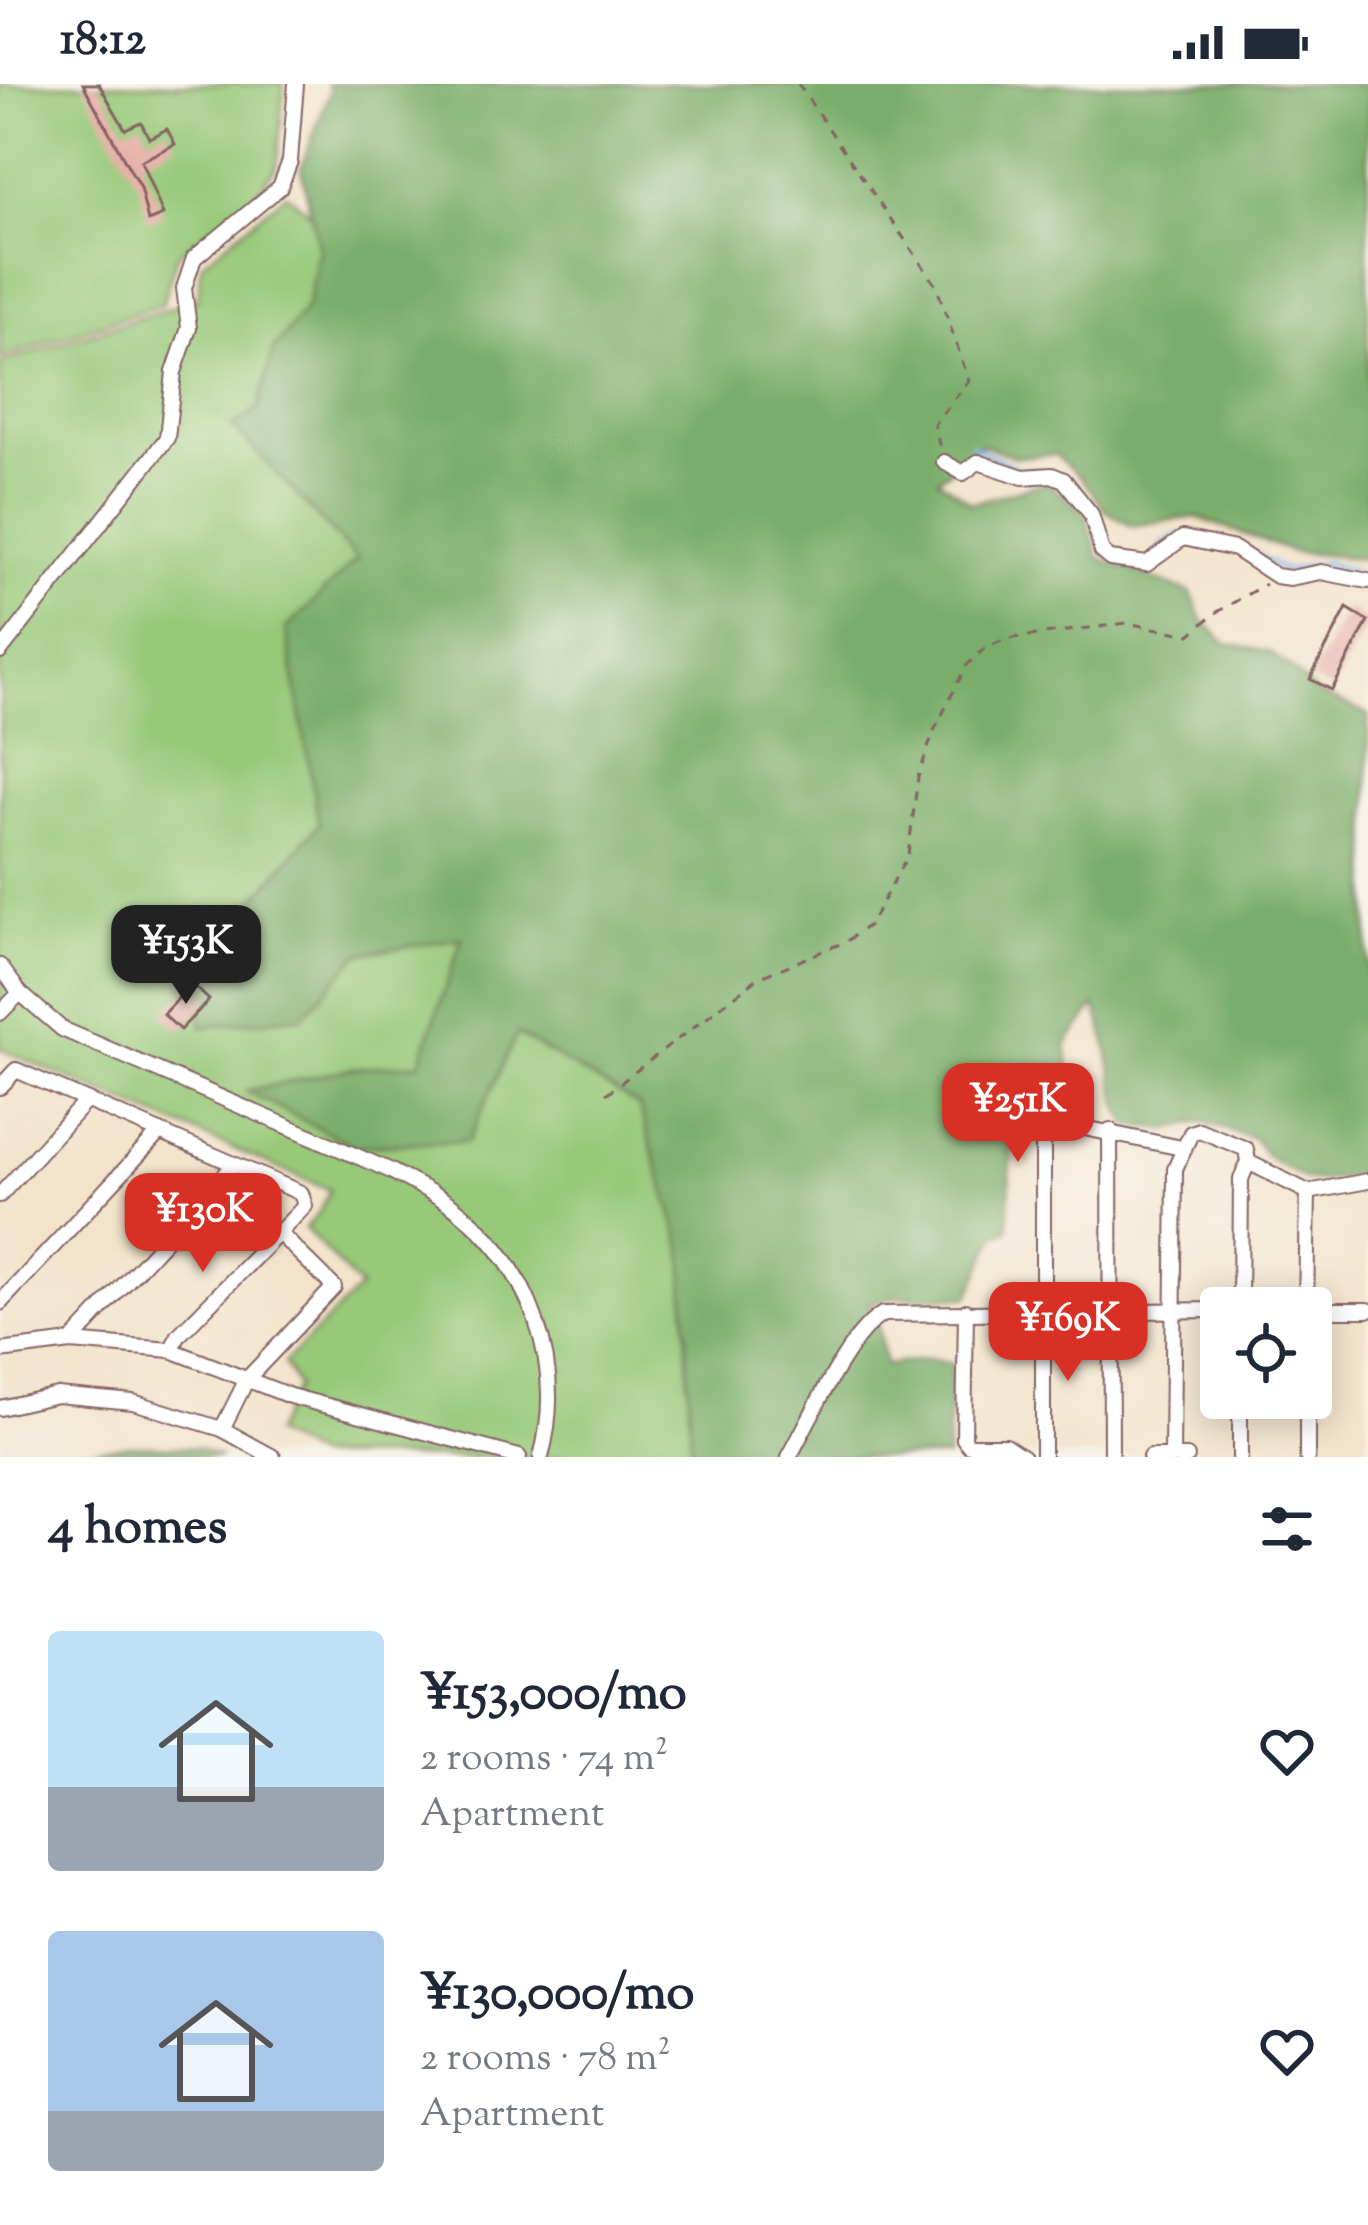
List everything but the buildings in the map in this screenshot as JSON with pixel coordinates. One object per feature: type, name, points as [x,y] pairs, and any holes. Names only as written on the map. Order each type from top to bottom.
[{"type":"street","points":[[0,652],[167,438],[174,372],[189,328],[187,271],[194,258],[280,187],[290,161],[296,84]]},
{"type":"street","points":[[944,463],[963,473],[978,462],[1024,477],[1052,475],[1064,480],[1091,514],[1102,552],[1110,559],[1147,564],[1183,538],[1234,549],[1276,576],[1321,572],[1368,581]]},
{"type":"street","points":[[0,966],[20,993],[62,1029],[389,1170],[456,1209],[507,1260],[537,1322],[550,1394],[542,1457]]},
{"type":"street","points":[[0,1012],[20,993]]},
{"type":"street","points":[[0,1087],[16,1070],[301,1193],[305,1206],[179,1335],[171,1350]]},
{"type":"street","points":[[0,1195],[86,1101]]},
{"type":"street","points":[[1043,1457],[1042,1132],[1055,1122],[1182,1148]]},
{"type":"street","points":[[1110,1130],[1111,1457]]},
{"type":"street","points":[[1150,1457],[1180,1456],[1175,1169],[1182,1148],[1198,1130],[1246,1149],[1248,1162],[1241,1179],[1240,1287]]},
{"type":"street","points":[[0,1303],[160,1132]]},
{"type":"street","points":[[1248,1162],[1308,1192],[1368,1181]]},
{"type":"street","points":[[71,1342],[234,1165]]},
{"type":"street","points":[[1308,1192],[1309,1287]]},
{"type":"street","points":[[222,1429],[247,1378],[334,1286],[279,1233]]},
{"type":"street","points":[[1332,1309],[1368,1310]]},
{"type":"street","points":[[788,1457],[867,1323],[883,1314],[1200,1310]]},
{"type":"street","points":[[966,1311],[964,1439],[969,1444],[1006,1445],[1024,1457]]},
{"type":"street","points":[[1,1345],[71,1342],[171,1350],[290,1396],[519,1457]]},
{"type":"street","points":[[0,1408],[57,1395],[134,1402],[222,1429],[273,1457]]},
{"type":"street","points":[[1240,1419],[1240,1457]]},
{"type":"street","points":[[1307,1419],[1307,1457]]},
{"type":"path","points":[[798,84],[936,285],[952,325],[969,381],[934,424],[944,463]]},
{"type":"path","points":[[606,1094],[758,978],[847,941],[870,924],[908,855],[918,777],[934,731],[966,666],[985,649],[1006,639],[1127,622],[1190,635],[1214,614],[1276,576]]},
{"type":"green space","points":[[0,84],[284,84],[277,166],[257,192],[177,255],[162,304],[0,358]]},
{"type":"green space","points":[[327,84],[1368,84],[1368,559],[1293,552],[1196,517],[1132,526],[1105,510],[1082,478],[1054,454],[1016,457],[981,444],[938,479],[972,503],[1046,482],[1085,512],[1099,558],[1191,593],[1201,618],[1227,644],[1268,652],[1315,693],[1368,714],[1368,1173],[1323,1181],[1304,1179],[1266,1156],[1254,1139],[1202,1121],[1170,1129],[1128,1125],[1095,1006],[1066,1045],[1069,1079],[1063,1104],[1045,1121],[1012,1131],[1008,1230],[995,1236],[969,1297],[894,1297],[868,1304],[878,1326],[885,1365],[929,1359],[952,1364],[947,1457],[691,1457],[683,1248],[639,1106],[517,1034],[468,1141],[354,1146],[246,1091],[353,1068],[420,1063],[462,938],[359,954],[303,1016],[202,1027],[196,969],[319,824],[286,629],[357,559],[232,426],[258,410],[273,350],[307,306],[319,249],[301,168],[330,91]]},
{"type":"green space","points":[[286,194],[331,229],[322,279],[298,353],[270,396],[251,414],[331,491],[668,1091],[726,1457],[315,1457],[273,1434],[297,1386],[284,1363],[360,1288],[305,1228],[330,1190],[0,1049],[0,363],[198,299],[202,263]]},
{"type":"green space","points":[[131,1445],[198,1448],[220,1457],[36,1457]]},
{"type":"waterway","points":[[971,445],[1020,470],[1038,469]]},
{"type":"waterway","points":[[1102,528],[1109,549],[1116,554]]},
{"type":"waterway","points":[[1159,547],[1179,534]]},
{"type":"waterway","points":[[1248,550],[1284,571],[1326,563],[1355,572]]}]
